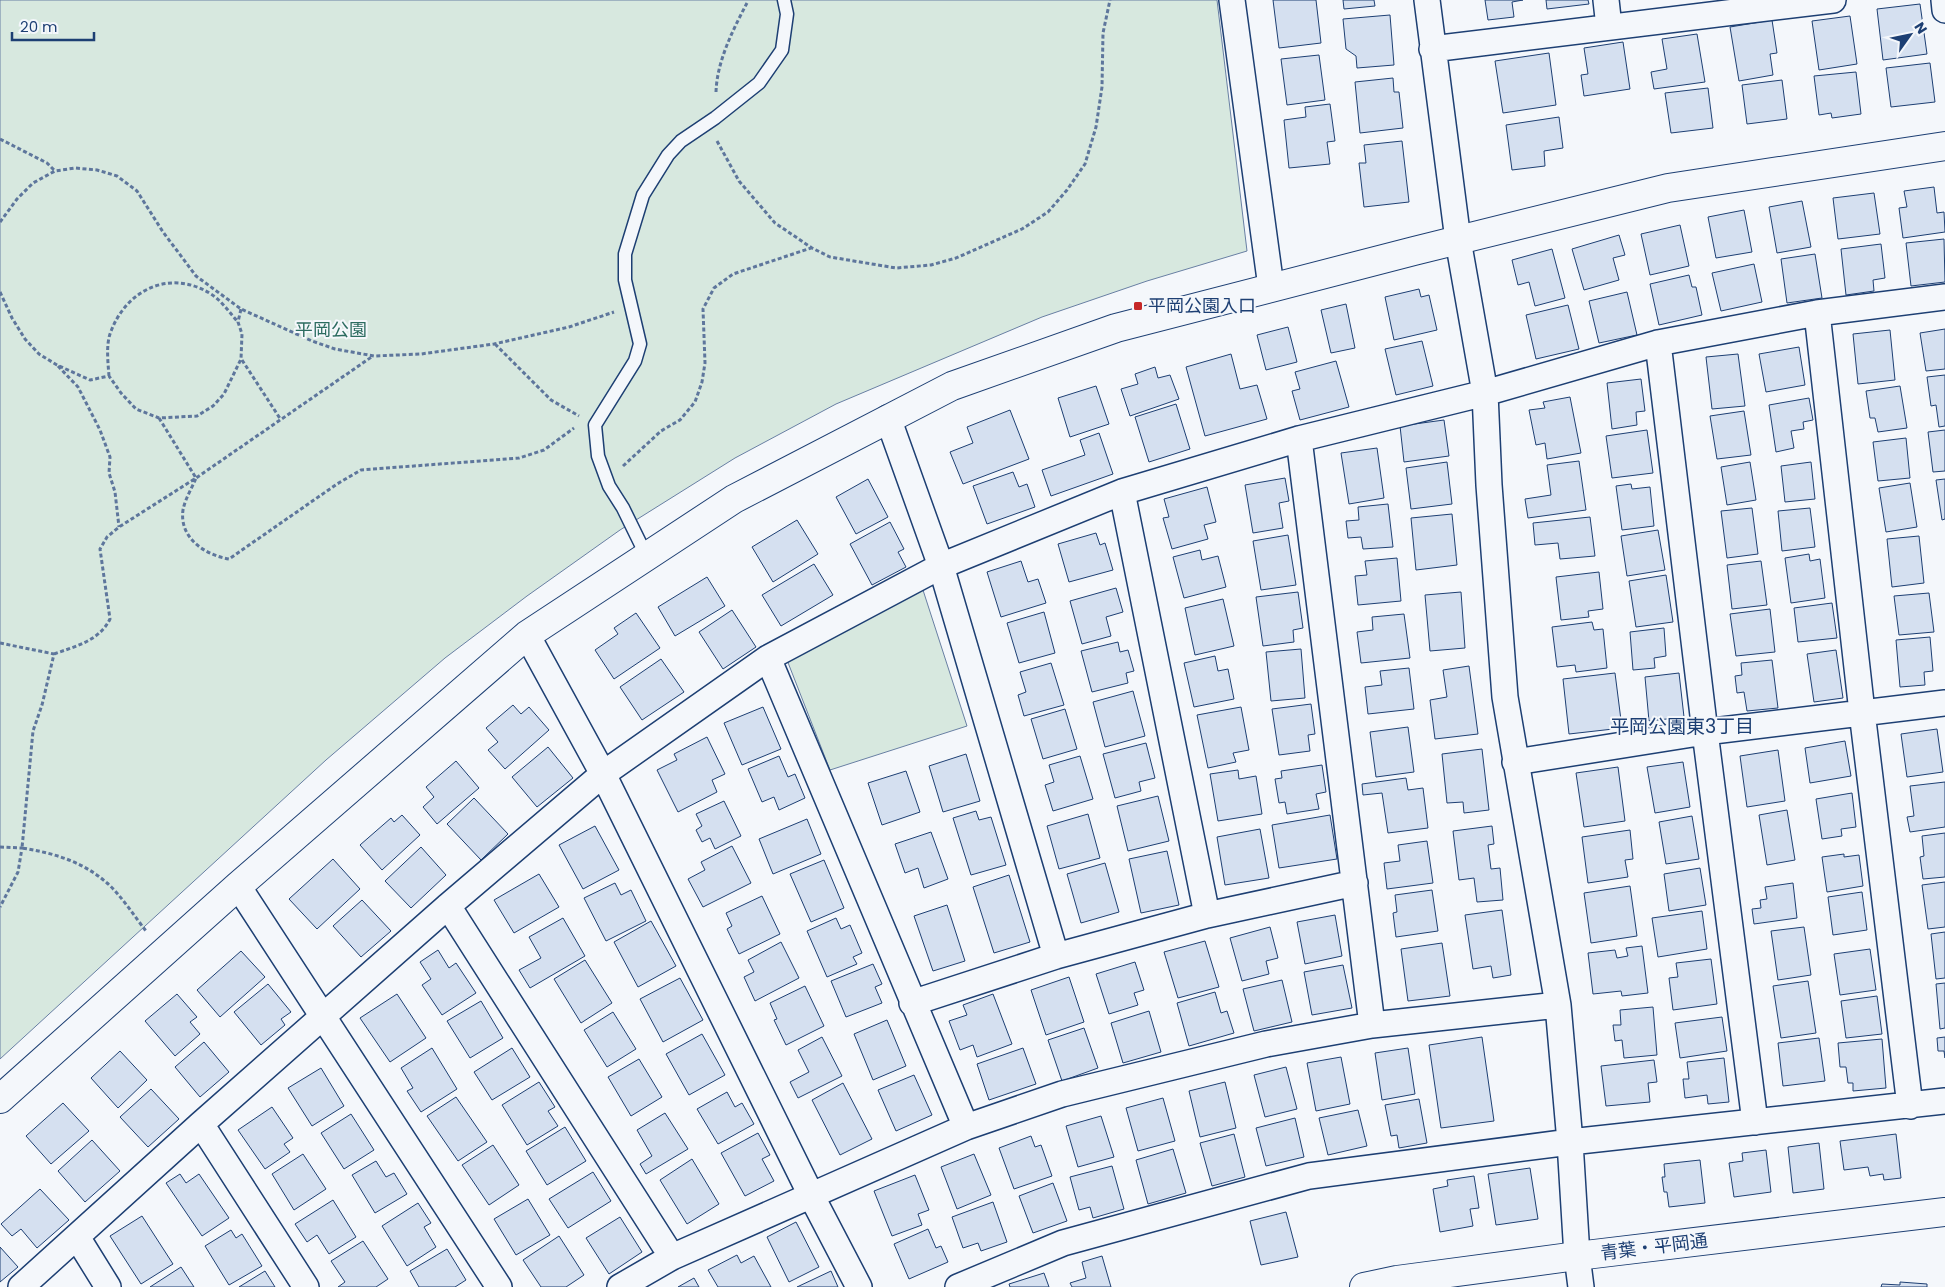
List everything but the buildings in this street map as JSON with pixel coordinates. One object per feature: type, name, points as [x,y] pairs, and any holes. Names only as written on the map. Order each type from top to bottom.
[{"type":"street","points":[[1232,0],[1271,287]]},
{"type":"street","points":[[1427,0],[1458,240],[1485,393],[1490,494],[1505,697],[1558,1005],[1581,1287]]},
{"type":"street","points":[[1606,0],[1609,27]]},
{"type":"street","points":[[1432,50],[1770,4],[1833,0]]},
{"type":"street","points":[[1944,0],[1945,10]]},
{"type":"street","points":[[0,1099],[238,886],[527,635],[734,499],[952,386],[1116,328],[1271,287],[1668,188],[1945,146]]},
{"type":"street","points":[[21,1287],[201,1124],[448,906],[603,774],[768,658],[941,566],[1122,492],[1299,439],[1485,393],[1658,343],[1817,312],[1945,296]]},
{"type":"street","points":[[1817,312],[1862,712],[1910,1106]]},
{"type":"street","points":[[1658,343],[1754,1122]]},
{"type":"street","points":[[888,418],[941,566],[1056,956]]},
{"type":"street","points":[[1299,439],[1372,1025]]},
{"type":"street","points":[[1122,492],[1207,915]]},
{"type":"street","points":[[527,635],[603,774],[812,1197],[859,1287]]},
{"type":"street","points":[[768,658],[912,1003],[966,1127]]},
{"type":"street","points":[[1515,762],[1705,732],[1945,703]]},
{"type":"street","points":[[912,1003],[1056,956],[1207,915],[1355,883]]},
{"type":"street","points":[[238,886],[499,1287]]},
{"type":"street","points":[[448,906],[672,1257]]},
{"type":"street","points":[[620,1287],[672,1257],[812,1197],[966,1127],[1062,1094],[1266,1044],[1372,1025],[1558,1005]]},
{"type":"street","points":[[958,1287],[1063,1244],[1309,1176],[1570,1142],[1945,1102]]},
{"type":"street","points":[[201,1124],[306,1287]]},
{"type":"street","name":"青葉・平岡通","points":[[1364,1287],[1398,1280],[1577,1256],[1945,1212]]},
{"type":"street","points":[[77,1237],[108,1287]]},
{"type":"lane","points":[[647,557],[623,508],[608,486],[598,456],[590,422],[635,361],[640,344],[625,280],[625,254],[631,227],[643,195],[668,155],[681,141],[715,118],[759,83],[782,50],[787,14],[784,0]]},
{"type":"path","points":[[748,0],[730,34],[716,83],[715,118],[717,141],[739,182],[775,222],[812,248],[830,256],[896,268],[931,265],[981,248],[1022,229],[1048,212],[1067,190],[1085,164],[1096,127],[1102,87],[1103,33],[1110,0]]},
{"type":"path","points":[[0,139],[47,163],[55,171]]},
{"type":"path","points":[[0,222],[17,199],[33,183],[55,171],[75,168],[97,170],[117,176],[137,191],[163,232],[196,276],[241,309],[312,341],[335,349],[374,356],[421,354],[494,344],[569,327],[631,306]]},
{"type":"path","points":[[608,486],[626,462],[662,430],[680,420],[695,402],[702,382],[704,363],[703,309],[714,288],[732,274],[812,248]]},
{"type":"path","points":[[175,282],[189,284],[210,294],[222,303],[238,322],[242,334],[241,359],[224,394],[213,406],[197,416],[159,418],[136,409],[128,402],[109,376],[110,334],[123,308],[141,293],[157,284],[175,282]]},
{"type":"path","points":[[0,292],[12,318],[25,339],[39,354],[57,365],[90,380],[109,376]]},
{"type":"path","points":[[238,322],[241,309]]},
{"type":"path","points":[[494,344],[551,400],[590,422]]},
{"type":"path","points":[[0,643],[54,654],[88,642],[105,628],[110,619],[100,550],[107,537],[119,527],[196,478],[374,356]]},
{"type":"path","points":[[241,359],[281,420]]},
{"type":"path","points":[[57,365],[78,387],[100,430],[110,458],[109,473],[115,492],[119,527]]},
{"type":"path","points":[[159,418],[196,478]]},
{"type":"path","points":[[196,478],[183,508],[182,520],[187,533],[200,548],[215,556],[229,558],[337,484],[361,470],[445,462],[477,462],[519,458],[544,450],[590,422]]},
{"type":"path","points":[[0,907],[18,872],[33,731],[42,706],[54,654]]},
{"type":"path","points":[[0,847],[50,852],[76,862],[108,883],[164,953]]},
{"type":"green space","name":"平岡公園","points":[[0,0],[1217,0],[1247,251],[1147,281],[1042,317],[836,404],[735,458],[620,530],[527,596],[445,658],[326,760],[0,1059]]},
{"type":"green space","points":[[922,587],[967,726],[830,770],[787,660]]},
{"type":"place","name":"平岡公園入口","points":[[1138,306]]},
{"type":"district","name":"平岡公園東3丁目","points":[[1682,726]]}]
